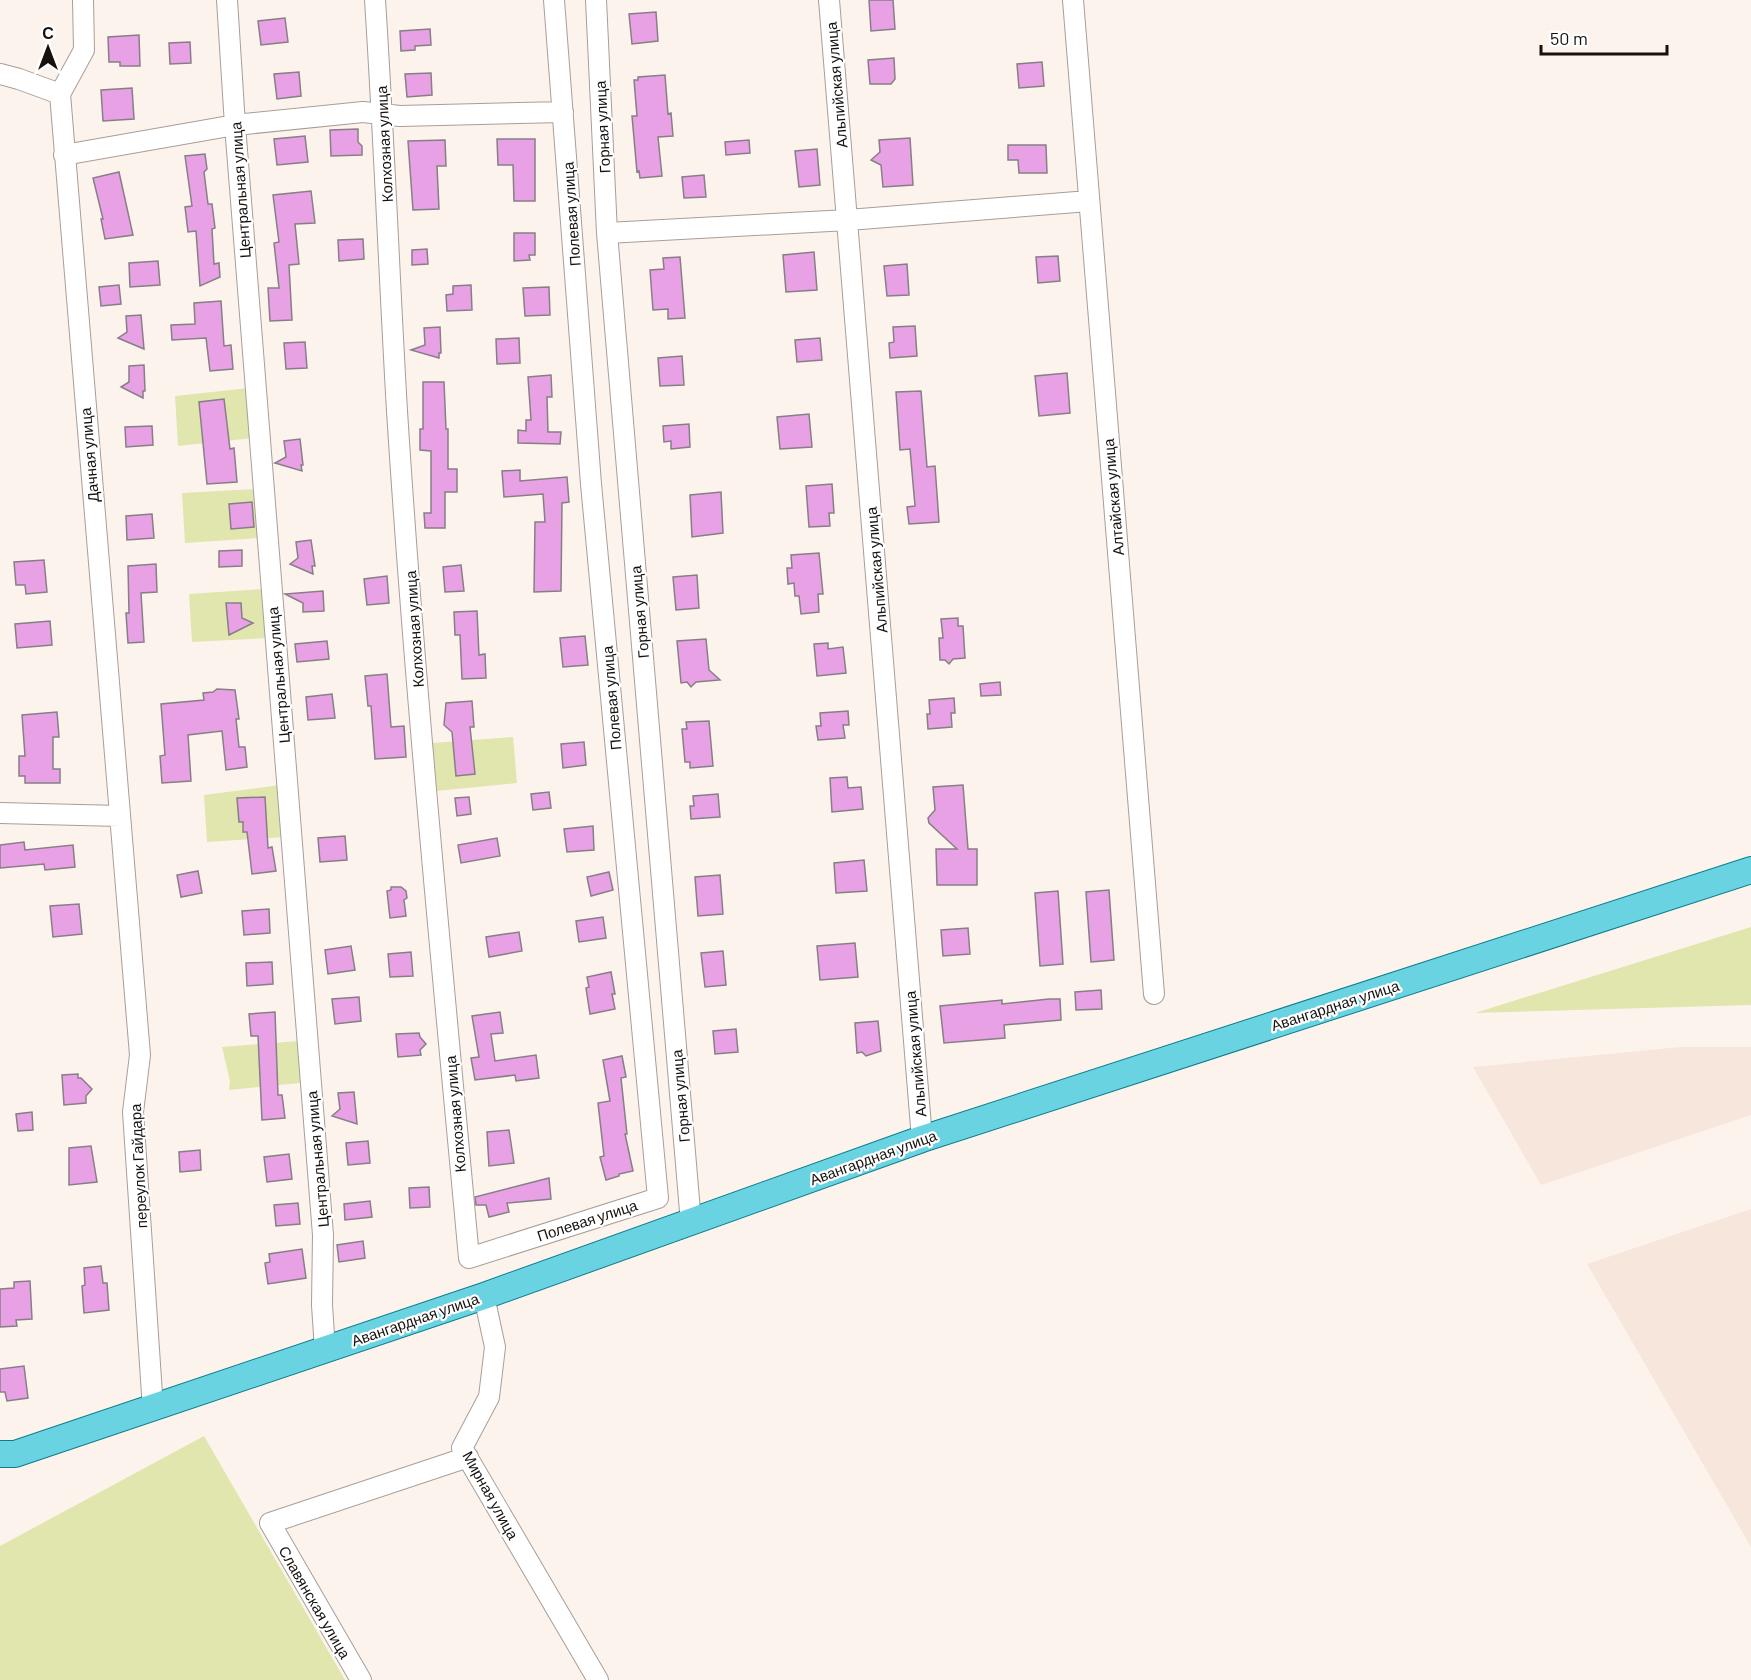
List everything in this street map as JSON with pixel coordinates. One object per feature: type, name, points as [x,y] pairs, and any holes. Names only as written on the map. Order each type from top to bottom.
[{"type":"main road","name":"Авангардная улица","points":[[0,1454],[15,1454],[153,1409],[484,1296],[922,1139],[1751,870]]},
{"type":"street","points":[[0,74],[60,94],[84,50],[83,0]]},
{"type":"street","name":"Центральная улица","points":[[227,0],[323,1235],[322,1305],[325,1350]]},
{"type":"street","name":"Колхозная улица","points":[[375,0],[397,411],[432,858],[469,1258]]},
{"type":"street","name":"Полевая улица","points":[[469,1258],[658,1198],[591,484],[554,0]]},
{"type":"street","name":"Горная улица","points":[[596,0],[607,234],[691,1223]]},
{"type":"street","name":"Альпийская улица","points":[[829,0],[922,1139]]},
{"type":"street","name":"Алтайская улица","points":[[1073,0],[1154,994]]},
{"type":"street","name":"Дачная улица","points":[[60,94],[120,816]]},
{"type":"street","points":[[64,155],[235,125],[363,112],[399,116],[563,112]]},
{"type":"street","points":[[607,234],[848,220],[1089,201]]},
{"type":"street","points":[[0,813],[120,816]]},
{"type":"street","name":"переулок Гайдара","points":[[120,816],[140,1055],[134,1112],[153,1409]]},
{"type":"street","name":"Мирная улица","points":[[484,1296],[495,1347],[489,1397],[462,1448],[598,1680]]},
{"type":"street","name":"Славянская улица","points":[[361,1680],[270,1523],[468,1457]]},
{"type":"shaded area","points":[[1681,1047],[1751,1047],[1751,1115],[1541,1185],[1473,1067]]},
{"type":"shaded area","points":[[1751,1209],[1751,1547],[1587,1264]]},
{"type":"green space","points":[[249,388],[253,438],[178,446],[175,396]]},
{"type":"green space","points":[[256,489],[259,538],[185,543],[182,493]]},
{"type":"green space","points":[[263,589],[268,638],[192,642],[189,594]]},
{"type":"green space","points":[[513,737],[517,783],[436,791],[432,743]]},
{"type":"green space","points":[[280,785],[284,837],[207,842],[204,795]]},
{"type":"green space","points":[[1751,927],[1751,1005],[1475,1013]]},
{"type":"green space","points":[[298,1041],[300,1083],[229,1090],[230,1081],[222,1047]]},
{"type":"green space","points":[[204,1436],[345,1680],[0,1680],[0,1546]]},
{"type":"building","points":[[869,0],[893,0],[895,29],[871,31]]},
{"type":"building","points":[[656,12],[658,41],[632,44],[629,14]]},
{"type":"building","points":[[285,18],[288,42],[261,45],[258,21]]},
{"type":"building","points":[[430,29],[431,45],[415,46],[415,50],[401,51],[400,31]]},
{"type":"building","points":[[139,35],[140,66],[120,66],[120,62],[109,62],[108,37]]},
{"type":"building","points":[[190,42],[191,63],[170,64],[169,43]]},
{"type":"building","points":[[894,58],[895,79],[891,84],[870,84],[868,60]]},
{"type":"building","points":[[1042,62],[1044,86],[1019,88],[1017,64]]},
{"type":"building","points":[[299,72],[301,96],[277,99],[274,74]]},
{"type":"building","points":[[431,73],[432,95],[407,97],[405,74]]},
{"type":"building","points":[[665,75],[668,114],[671,113],[673,136],[658,137],[662,176],[640,178],[639,171],[637,172],[632,116],[637,116],[634,80],[638,80],[638,77]]},
{"type":"building","points":[[132,88],[134,119],[103,121],[101,90]]},
{"type":"building","points":[[358,129],[358,142],[362,146],[362,155],[331,156],[330,130]]},
{"type":"building","points":[[305,136],[308,162],[277,165],[274,139]]},
{"type":"building","points":[[910,138],[913,185],[883,187],[881,165],[871,160],[880,152],[879,140]]},
{"type":"building","points":[[497,139],[535,139],[535,201],[514,201],[513,165],[498,165]]},
{"type":"building","points":[[445,140],[446,166],[437,166],[439,209],[413,210],[408,141]]},
{"type":"building","points":[[749,140],[750,153],[726,155],[725,142]]},
{"type":"building","points":[[1008,145],[1046,145],[1047,173],[1019,173],[1018,160],[1008,160]]},
{"type":"building","points":[[817,149],[820,185],[799,187],[795,151]]},
{"type":"building","points":[[205,154],[207,169],[204,172],[208,204],[212,204],[215,228],[212,229],[214,264],[219,263],[220,277],[200,286],[196,231],[188,232],[185,207],[192,206],[185,156]]},
{"type":"building","points":[[119,172],[133,235],[105,239],[101,219],[103,219],[93,178]]},
{"type":"building","points":[[704,175],[706,197],[684,198],[682,177]]},
{"type":"building","points":[[311,191],[315,223],[295,224],[299,264],[289,265],[292,320],[270,321],[268,288],[279,288],[274,243],[279,242],[273,195]]},
{"type":"building","points":[[514,233],[535,233],[535,255],[529,255],[530,260],[514,261]]},
{"type":"building","points":[[363,239],[364,259],[339,261],[338,240]]},
{"type":"building","points":[[427,249],[428,264],[412,265],[412,250]]},
{"type":"building","points":[[814,252],[817,290],[786,292],[783,255]]},
{"type":"building","points":[[1058,256],[1060,281],[1038,283],[1036,257]]},
{"type":"building","points":[[680,257],[685,318],[668,319],[668,309],[653,310],[650,270],[664,269],[663,258]]},
{"type":"building","points":[[158,261],[160,285],[130,287],[129,263]]},
{"type":"building","points":[[907,264],[909,295],[887,296],[884,266]]},
{"type":"building","points":[[119,285],[121,304],[101,306],[99,287]]},
{"type":"building","points":[[471,285],[472,310],[447,311],[446,295],[453,294],[453,286]]},
{"type":"building","points":[[549,287],[550,315],[525,316],[523,288]]},
{"type":"building","points":[[221,301],[224,346],[231,345],[233,369],[210,371],[206,338],[172,340],[171,325],[195,324],[194,303]]},
{"type":"building","points":[[141,315],[144,349],[118,338],[127,332],[126,316]]},
{"type":"building","points":[[915,326],[917,356],[890,358],[889,343],[894,342],[893,327]]},
{"type":"building","points":[[440,327],[441,353],[439,353],[439,358],[411,350],[425,345],[424,328]]},
{"type":"building","points":[[519,338],[520,363],[497,364],[496,339]]},
{"type":"building","points":[[820,338],[822,360],[797,362],[795,340]]},
{"type":"building","points":[[305,342],[307,368],[286,369],[284,343]]},
{"type":"building","points":[[682,356],[684,385],[660,386],[658,358]]},
{"type":"building","points":[[144,365],[143,398],[121,387],[129,382],[129,366]]},
{"type":"building","points":[[1067,373],[1070,413],[1039,416],[1035,376]]},
{"type":"building","points":[[551,375],[552,397],[547,397],[548,432],[561,432],[560,444],[518,443],[518,430],[526,431],[526,420],[531,420],[528,377]]},
{"type":"building","points":[[423,382],[444,382],[446,429],[448,429],[448,469],[457,469],[457,492],[445,492],[445,528],[425,528],[424,513],[431,513],[431,451],[420,450],[420,429],[423,429]]},
{"type":"building","points":[[921,391],[927,467],[935,466],[939,522],[909,524],[907,507],[915,506],[910,449],[900,450],[896,392]]},
{"type":"building","points":[[224,399],[230,449],[234,448],[237,482],[207,484],[199,402]]},
{"type":"building","points":[[809,414],[812,447],[780,449],[777,417]]},
{"type":"building","points":[[689,424],[690,447],[671,449],[671,441],[664,442],[663,426]]},
{"type":"building","points":[[152,426],[153,445],[126,447],[125,427]]},
{"type":"building","points":[[300,439],[302,471],[275,463],[286,457],[284,441]]},
{"type":"building","points":[[520,470],[520,481],[567,477],[569,502],[562,503],[561,591],[534,592],[535,522],[545,522],[543,494],[504,497],[502,471]]},
{"type":"building","points":[[832,484],[834,513],[829,513],[830,526],[809,527],[806,486]]},
{"type":"building","points":[[721,492],[723,533],[692,537],[690,495]]},
{"type":"building","points":[[252,502],[254,527],[231,529],[229,504]]},
{"type":"building","points":[[152,514],[154,538],[127,540],[126,516]]},
{"type":"building","points":[[311,540],[315,566],[312,566],[313,574],[290,564],[298,558],[296,542]]},
{"type":"building","points":[[242,550],[242,566],[219,567],[219,551]]},
{"type":"building","points":[[819,553],[823,594],[818,594],[819,612],[801,614],[799,596],[795,596],[794,583],[788,584],[787,568],[792,568],[791,555]]},
{"type":"building","points":[[44,560],[47,592],[26,594],[25,585],[16,585],[14,562]]},
{"type":"building","points":[[156,564],[157,592],[141,593],[144,642],[128,643],[126,613],[129,613],[128,566]]},
{"type":"building","points":[[461,565],[464,591],[445,592],[443,567]]},
{"type":"building","points":[[697,575],[699,608],[676,610],[673,577]]},
{"type":"building","points":[[387,576],[389,603],[367,605],[364,579]]},
{"type":"building","points":[[323,591],[324,611],[303,612],[303,603],[285,594]]},
{"type":"building","points":[[226,603],[241,603],[242,618],[253,623],[229,635]]},
{"type":"building","points":[[477,611],[479,655],[485,654],[486,678],[462,679],[460,635],[455,635],[454,612]]},
{"type":"building","points":[[958,618],[958,626],[963,626],[965,658],[953,659],[949,664],[945,660],[940,660],[939,638],[943,638],[941,619]]},
{"type":"building","points":[[50,621],[52,645],[17,648],[15,624]]},
{"type":"building","points":[[585,636],[588,665],[563,667],[560,638]]},
{"type":"building","points":[[706,639],[709,670],[720,680],[696,682],[691,687],[687,682],[681,683],[677,641]]},
{"type":"building","points":[[327,641],[329,659],[297,662],[295,644]]},
{"type":"building","points":[[828,643],[828,649],[843,647],[846,673],[817,676],[814,644]]},
{"type":"building","points":[[387,674],[391,727],[404,726],[406,757],[375,759],[371,706],[368,706],[365,676]]},
{"type":"building","points":[[1000,682],[1001,695],[981,696],[980,684]]},
{"type":"building","points":[[217,689],[235,690],[239,719],[236,719],[239,747],[245,747],[247,767],[226,770],[222,731],[188,735],[191,781],[162,783],[160,756],[165,755],[161,704],[204,700],[203,693]]},
{"type":"building","points":[[332,694],[335,718],[308,720],[306,697]]},
{"type":"building","points":[[954,698],[955,713],[951,713],[952,727],[928,729],[929,700]]},
{"type":"building","points":[[472,701],[474,727],[470,727],[475,774],[456,776],[452,732],[444,725],[446,703]]},
{"type":"building","points":[[848,711],[849,725],[843,725],[845,738],[818,740],[816,726],[821,726],[820,713]]},
{"type":"building","points":[[57,712],[59,737],[53,737],[53,769],[60,769],[60,783],[25,783],[25,776],[19,776],[19,756],[25,756],[22,715]]},
{"type":"building","points":[[709,721],[713,766],[690,768],[690,762],[685,762],[682,729],[687,729],[686,722]]},
{"type":"building","points":[[584,742],[586,765],[563,768],[561,744]]},
{"type":"building","points":[[847,777],[848,788],[861,787],[863,809],[832,812],[830,778]]},
{"type":"building","points":[[963,785],[968,849],[977,849],[977,885],[937,885],[936,849],[957,849],[929,823],[928,818],[935,810],[933,787]]},
{"type":"building","points":[[549,792],[551,808],[533,810],[531,794]]},
{"type":"building","points":[[718,794],[720,817],[691,819],[690,806],[694,806],[693,796]]},
{"type":"building","points":[[265,797],[268,848],[272,847],[276,871],[252,874],[247,832],[243,832],[243,822],[239,822],[237,798]]},
{"type":"building","points":[[469,797],[471,814],[457,816],[455,798]]},
{"type":"building","points":[[593,826],[594,850],[567,852],[564,829]]},
{"type":"building","points":[[345,836],[347,860],[320,862],[318,838]]},
{"type":"building","points":[[497,838],[500,856],[461,863],[458,845]]},
{"type":"building","points":[[24,842],[25,850],[73,845],[75,867],[45,870],[44,864],[0,868],[0,845]]},
{"type":"building","points":[[864,860],[867,891],[836,893],[834,863]]},
{"type":"building","points":[[198,871],[202,893],[181,897],[177,875]]},
{"type":"building","points":[[609,872],[613,890],[591,896],[587,877]]},
{"type":"building","points":[[720,875],[723,914],[698,916],[695,877]]},
{"type":"building","points":[[391,887],[401,887],[406,891],[407,898],[404,900],[406,916],[390,918],[387,891],[391,890]]},
{"type":"building","points":[[1109,890],[1114,960],[1091,962],[1086,892]]},
{"type":"building","points":[[1058,891],[1063,964],[1040,966],[1035,893]]},
{"type":"building","points":[[79,904],[82,934],[53,937],[50,906]]},
{"type":"building","points":[[269,909],[270,933],[244,935],[242,911]]},
{"type":"building","points":[[603,917],[606,938],[579,942],[576,921]]},
{"type":"building","points":[[968,928],[970,954],[943,956],[941,930]]},
{"type":"building","points":[[519,932],[522,951],[489,957],[486,937]]},
{"type":"building","points":[[855,943],[858,977],[820,980],[817,946]]},
{"type":"building","points":[[351,946],[355,970],[328,974],[325,950]]},
{"type":"building","points":[[723,951],[726,985],[705,987],[701,953]]},
{"type":"building","points":[[411,952],[413,976],[390,977],[388,954]]},
{"type":"building","points":[[272,962],[273,984],[247,986],[246,963]]},
{"type":"building","points":[[611,972],[615,1009],[590,1014],[586,988],[589,987],[587,977]]},
{"type":"building","points":[[1101,990],[1102,1009],[1076,1010],[1075,992]]},
{"type":"building","points":[[359,997],[361,1021],[335,1024],[332,999]]},
{"type":"building","points":[[1060,999],[1061,1020],[1004,1025],[1005,1038],[944,1043],[940,1006],[1002,1000],[1002,1004]]},
{"type":"building","points":[[275,1012],[278,1095],[282,1095],[285,1118],[262,1120],[258,1036],[251,1036],[249,1014]]},
{"type":"building","points":[[500,1012],[503,1033],[491,1034],[495,1061],[536,1055],[539,1078],[516,1081],[515,1075],[475,1080],[471,1058],[479,1057],[472,1016]]},
{"type":"building","points":[[878,1021],[881,1051],[866,1056],[862,1052],[857,1053],[855,1023]]},
{"type":"building","points":[[736,1029],[738,1052],[715,1054],[713,1031]]},
{"type":"building","points":[[419,1033],[426,1044],[420,1050],[421,1055],[398,1057],[396,1034]]},
{"type":"building","points":[[622,1056],[626,1077],[621,1078],[627,1134],[625,1134],[633,1171],[606,1180],[600,1157],[604,1156],[598,1103],[610,1101],[603,1060]]},
{"type":"building","points":[[78,1074],[78,1078],[81,1078],[92,1089],[86,1096],[86,1103],[64,1105],[62,1075]]},
{"type":"building","points":[[354,1092],[357,1124],[332,1116],[340,1109],[338,1093]]},
{"type":"building","points":[[32,1112],[33,1130],[18,1131],[16,1114]]},
{"type":"building","points":[[509,1130],[514,1163],[489,1166],[487,1132]]},
{"type":"building","points":[[368,1141],[370,1163],[348,1165],[346,1143]]},
{"type":"building","points":[[91,1146],[97,1182],[69,1185],[69,1148]]},
{"type":"building","points":[[200,1150],[201,1170],[180,1172],[179,1152]]},
{"type":"building","points":[[289,1154],[292,1179],[267,1182],[264,1157]]},
{"type":"building","points":[[549,1178],[551,1199],[507,1203],[509,1212],[489,1217],[486,1205],[476,1205],[475,1197]]},
{"type":"building","points":[[429,1187],[430,1207],[410,1208],[409,1188]]},
{"type":"building","points":[[370,1201],[372,1217],[345,1220],[344,1204]]},
{"type":"building","points":[[298,1203],[300,1224],[276,1226],[274,1205]]},
{"type":"building","points":[[363,1241],[365,1258],[339,1262],[337,1245]]},
{"type":"building","points":[[302,1249],[306,1278],[268,1284],[265,1263],[270,1262],[269,1254]]},
{"type":"building","points":[[101,1266],[103,1283],[107,1283],[109,1310],[84,1313],[82,1286],[85,1285],[84,1268]]},
{"type":"building","points":[[30,1281],[32,1319],[16,1320],[17,1326],[0,1327],[0,1289],[14,1288],[14,1282]]},
{"type":"building","points":[[24,1366],[28,1398],[7,1401],[5,1392],[0,1392],[0,1369]]}]
